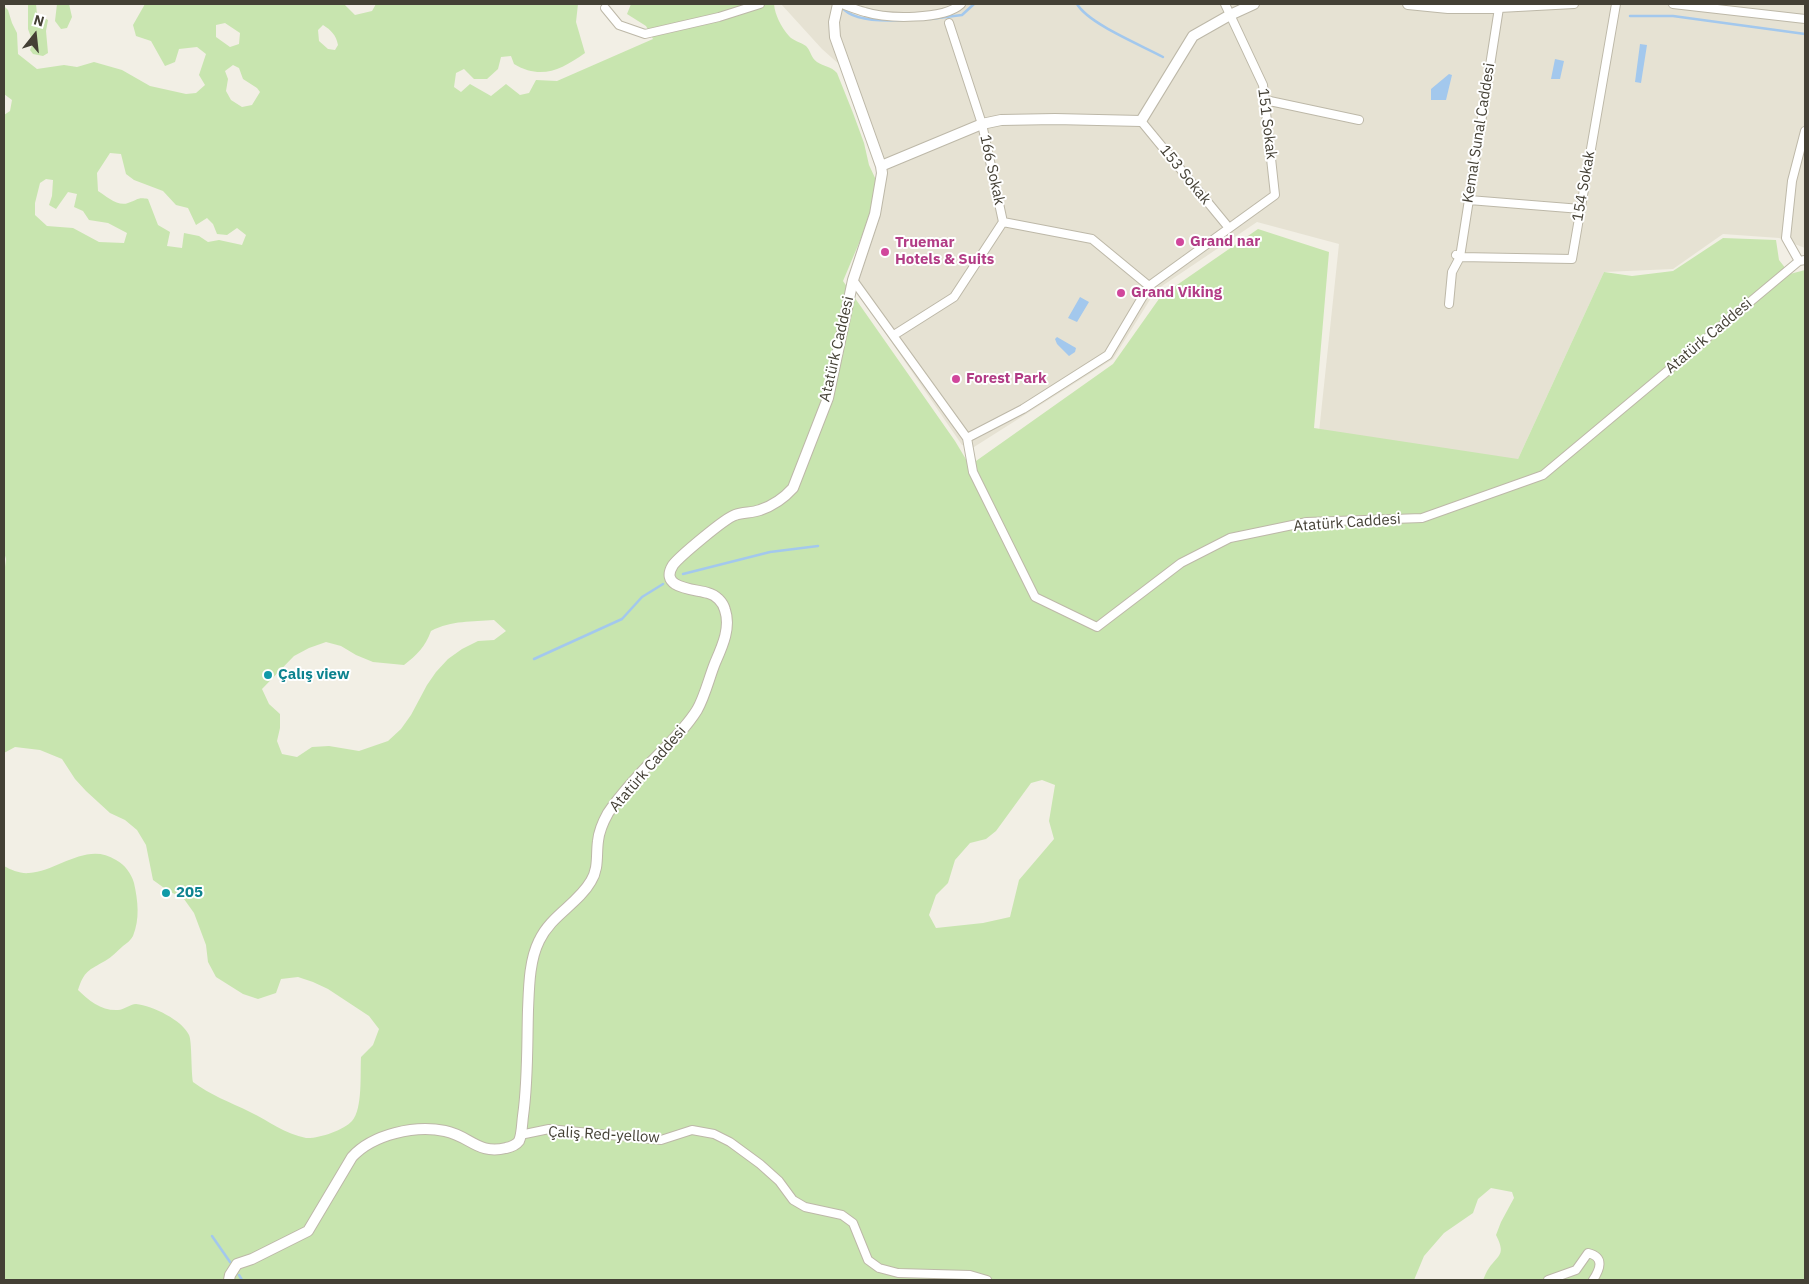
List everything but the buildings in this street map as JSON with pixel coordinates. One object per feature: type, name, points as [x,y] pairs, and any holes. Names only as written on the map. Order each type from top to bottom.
[{"type":"street","points":[[605,8],[619,25],[645,34],[720,17],[760,4]]},
{"type":"street","name":"Atatürk Caddesi","points":[[520,1136],[525,1101],[530,985],[538,942],[551,921],[593,879],[601,828],[608,814],[624,792],[680,734],[697,709],[724,640],[727,618],[723,604],[710,593],[686,589],[674,584],[671,578],[671,568],[683,554],[734,515],[761,510],[785,497],[792,488],[828,398],[853,280],[875,214],[882,173],[835,37],[834,22],[838,4]]},
{"type":"street","points":[[842,4],[866,13],[899,16],[937,14],[956,8],[960,4]]},
{"type":"street","name":"151 Sokak","points":[[1225,4],[1263,85],[1275,194],[1229,228]]},
{"type":"street","points":[[881,166],[982,124],[1020,118],[1141,121],[1193,36],[1254,4]]},
{"type":"street","points":[[1408,4],[1448,8],[1574,4]]},
{"type":"street","name":"154 Sokak","points":[[1458,256],[1572,259],[1616,4]]},
{"type":"street","points":[[1673,4],[1805,19]]},
{"type":"street","name":"Kemal Sunal Caddesi","points":[[1448,304],[1452,272],[1458,256],[1469,200],[1499,5]]},
{"type":"street","name":"166 Sokak","points":[[894,335],[954,297],[1003,222],[982,124],[949,23]]},
{"type":"street","points":[[1265,100],[1359,120]]},
{"type":"street","name":"153 Sokak","points":[[1141,121],[1229,228]]},
{"type":"street","points":[[1802,260],[1786,238],[1792,181],[1804,142],[1805,131]]},
{"type":"street","points":[[1469,200],[1581,209]]},
{"type":"street","points":[[1003,222],[1092,239],[1149,286]]},
{"type":"street","points":[[967,438],[1023,409],[1108,355],[1149,286],[1229,228]]},
{"type":"street","name":"Atatürk Caddesi","points":[[853,280],[967,438],[973,472],[1035,597],[1097,627],[1181,563],[1230,538],[1308,522],[1422,518],[1542,475],[1802,260]]},
{"type":"street","points":[[229,1280],[237,1264],[252,1259],[308,1231],[352,1157],[366,1145],[390,1135],[428,1129],[448,1132],[482,1149],[497,1150],[512,1146],[519,1140],[520,1136]]},
{"type":"street","name":"Çaliş Red-yellow","points":[[520,1136],[549,1129],[661,1140],[692,1130],[714,1134],[730,1142],[760,1164],[779,1181],[793,1200],[805,1207],[842,1215],[853,1223],[868,1260],[879,1268],[898,1273],[970,1275],[988,1280]]},
{"type":"street","points":[[1548,1280],[1576,1270],[1588,1253],[1596,1256],[1599,1260],[1599,1270],[1593,1280]]},
{"type":"shaded area","points":[[781,4],[1805,4],[1805,248],[1779,238],[1723,234],[1673,269],[1604,272],[1518,459],[1312,498],[1339,244],[1257,222],[1156,290],[1113,359],[974,447],[962,445],[849,280],[874,212],[879,179],[841,66],[822,49]]},
{"type":"green space","points":[[28,4],[36,4],[37,14],[48,20],[46,31],[48,53],[43,56],[33,54],[30,50],[33,43],[28,29]]},
{"type":"green space","points":[[57,4],[69,4],[72,17],[67,28],[61,29],[55,21]]},
{"type":"green space","points":[[145,4],[344,4],[355,15],[372,11],[376,4],[578,4],[576,22],[585,53],[568,64],[551,71],[533,71],[514,64],[511,56],[501,57],[498,69],[487,79],[474,79],[464,69],[456,73],[454,87],[461,92],[470,84],[491,96],[506,84],[520,95],[529,93],[536,80],[557,81],[653,39],[646,26],[627,14],[631,4],[774,4],[779,21],[789,36],[806,46],[813,59],[837,73],[876,180],[870,217],[843,281],[967,461],[976,461],[1113,364],[1161,296],[1258,229],[1329,252],[1314,428],[1518,459],[1604,272],[1632,276],[1673,271],[1723,238],[1776,240],[1779,260],[1790,274],[1805,270],[1805,1280],[1483,1280],[1500,1254],[1501,1247],[1496,1235],[1514,1198],[1512,1192],[1491,1188],[1478,1199],[1473,1213],[1444,1233],[1424,1256],[1414,1280],[4,1280],[4,866],[23,873],[29,873],[40,871],[83,855],[94,854],[105,855],[122,864],[133,879],[137,896],[138,910],[133,936],[110,958],[88,972],[82,979],[78,990],[91,1001],[107,1009],[120,1010],[136,1004],[143,1005],[174,1019],[189,1035],[193,1082],[213,1095],[291,1134],[306,1138],[317,1137],[337,1131],[352,1121],[358,1108],[361,1057],[373,1045],[379,1029],[369,1016],[328,989],[298,977],[281,979],[276,993],[258,999],[243,994],[216,977],[208,962],[206,945],[194,913],[184,899],[153,880],[146,845],[137,830],[125,820],[110,813],[86,791],[75,779],[62,759],[40,750],[15,747],[4,753],[4,575],[6,559],[4,552],[4,115],[10,111],[12,100],[4,94],[4,6],[8,10],[17,33],[18,54],[37,69],[64,65],[77,67],[94,62],[122,70],[150,86],[186,94],[196,93],[205,85],[199,75],[206,54],[197,47],[179,49],[175,62],[165,66],[151,41],[136,36],[133,25]],"holes":[[[225,23],[240,33],[239,44],[230,47],[216,37],[216,25]],[[323,25],[333,33],[338,45],[335,50],[328,49],[319,41],[318,30]],[[233,65],[239,68],[243,79],[260,92],[252,105],[242,107],[231,100],[226,91],[228,79],[225,71]],[[110,153],[121,154],[126,174],[134,180],[163,191],[176,205],[188,208],[196,225],[207,218],[213,224],[217,234],[227,235],[237,228],[246,235],[242,245],[219,240],[208,242],[199,236],[184,233],[182,248],[167,246],[170,232],[158,225],[148,199],[139,199],[120,204],[98,191],[97,173]],[[46,179],[53,180],[52,196],[49,205],[56,209],[68,192],[77,194],[74,207],[83,211],[89,220],[108,223],[127,233],[124,243],[99,242],[73,228],[47,226],[35,215],[35,203],[40,183]],[[494,620],[506,631],[494,640],[478,641],[448,659],[427,685],[401,729],[388,741],[359,751],[329,746],[312,747],[297,757],[282,754],[277,741],[280,728],[280,714],[269,704],[262,689],[294,656],[326,642],[341,646],[373,662],[404,665],[420,650],[431,631],[454,623]],[[1042,780],[1055,785],[1049,821],[1054,839],[1019,880],[1010,917],[983,923],[936,928],[929,915],[936,895],[948,883],[955,860],[970,843],[986,839],[996,831],[1031,783]]]},
{"type":"water","points":[[1640,44],[1647,45],[1641,83],[1635,82]]},
{"type":"water","points":[[1555,59],[1564,61],[1560,79],[1551,79]]},
{"type":"water","points":[[1449,74],[1452,75],[1446,100],[1431,100],[1431,89]]},
{"type":"water","points":[[1080,297],[1089,302],[1077,322],[1068,318]]},
{"type":"water","points":[[1057,337],[1076,348],[1075,352],[1069,356],[1057,344],[1055,339]]},
{"type":"waterway","points":[[930,19],[962,15],[974,4]]},
{"type":"waterway","points":[[1077,4],[1092,19],[1163,57]]},
{"type":"waterway","points":[[842,7],[854,16],[871,20],[905,20]]},
{"type":"waterway","points":[[1630,16],[1673,16],[1805,34]]},
{"type":"waterway","points":[[683,574],[770,552],[818,546]]},
{"type":"waterway","points":[[534,659],[622,619],[642,597],[663,584]]},
{"type":"waterway","points":[[212,1236],[230,1262]]},
{"type":"waterway","points":[[239,1275],[242,1280]]},
{"type":"place","name":"Grand nar","points":[[1180,242]]},
{"type":"place","name":"Truemar Hotels & Suits","points":[[885,252]]},
{"type":"place","name":"Grand Viking","points":[[1121,293]]},
{"type":"place","name":"Forest Park","points":[[956,379]]},
{"type":"place","name":"Çalış view","points":[[268,675]]},
{"type":"place","name":"205","points":[[166,893]]}]
